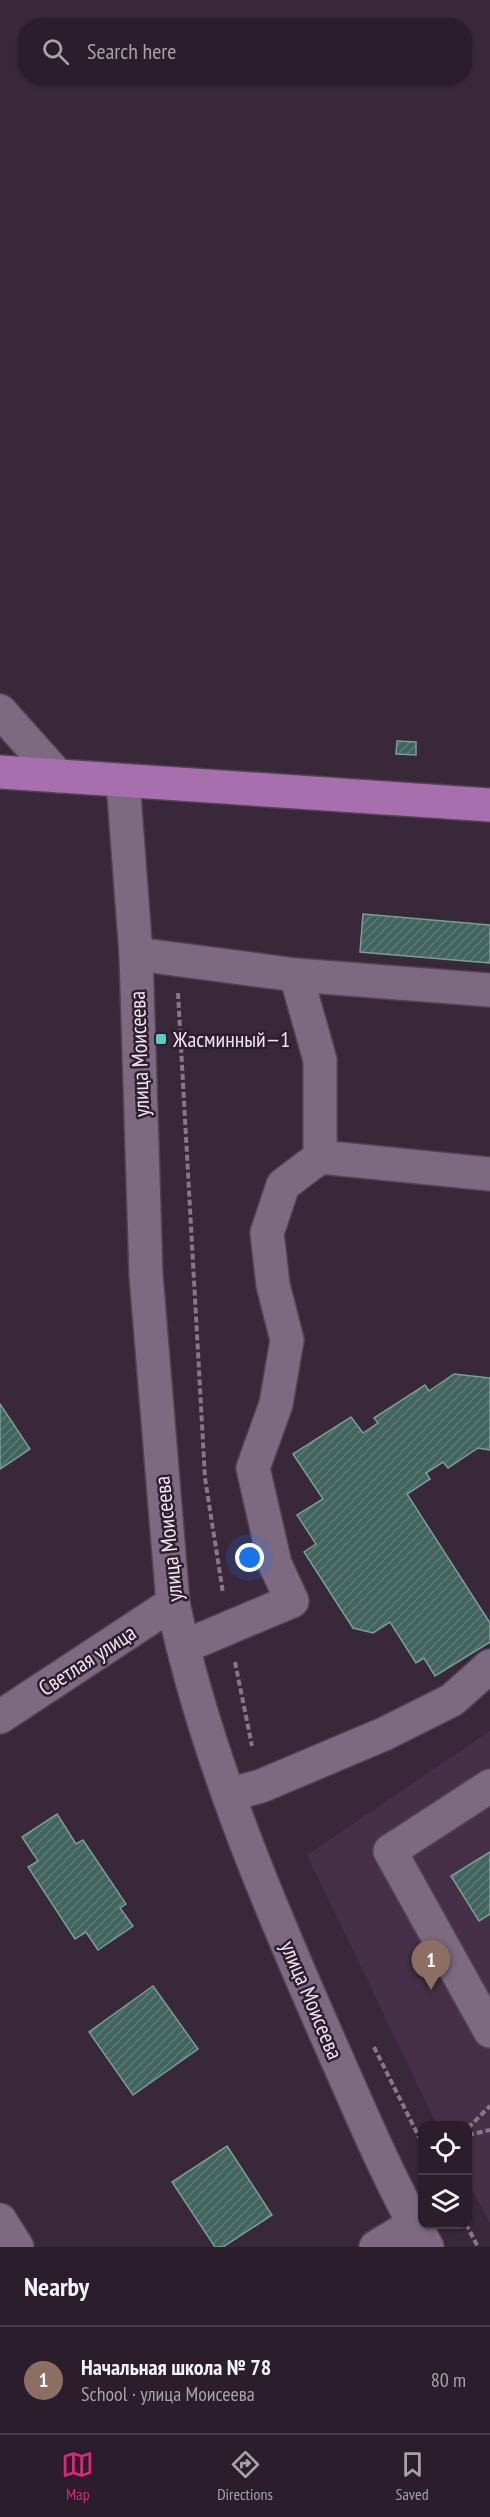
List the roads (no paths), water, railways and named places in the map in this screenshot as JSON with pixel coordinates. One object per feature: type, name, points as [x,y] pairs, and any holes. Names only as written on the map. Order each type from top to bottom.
[{"type":"main road","points":[[0,772],[490,805]]},
{"type":"street","points":[[0,711],[58,776]]},
{"type":"street","name":"улица Моисеева","points":[[123,782],[136,954],[146,1275],[173,1603],[183,1647],[229,1795],[296,1966],[382,2158],[420,2235]]},
{"type":"street","points":[[136,954],[296,975],[490,990]]},
{"type":"street","points":[[296,975],[320,1060],[320,1156]]},
{"type":"street","points":[[183,1647],[292,1602],[275,1564],[253,1468],[276,1404],[286,1340],[273,1285],[267,1233],[283,1185],[320,1156],[490,1173]]},
{"type":"street","name":"Светлая улица","points":[[0,1718],[173,1603]]},
{"type":"street","points":[[229,1795],[261,1786],[384,1734],[452,1700],[490,1666]]},
{"type":"street","points":[[490,1786],[390,1851],[490,2031]]},
{"type":"street","points":[[0,2220],[17,2247]]},
{"type":"street","points":[[376,2247],[420,2235]]},
{"type":"place","name":"Жасминный—1","points":[[161,1039]]},
{"type":"place","name":"Начальная школа № 78","points":[[431,1990]]}]
